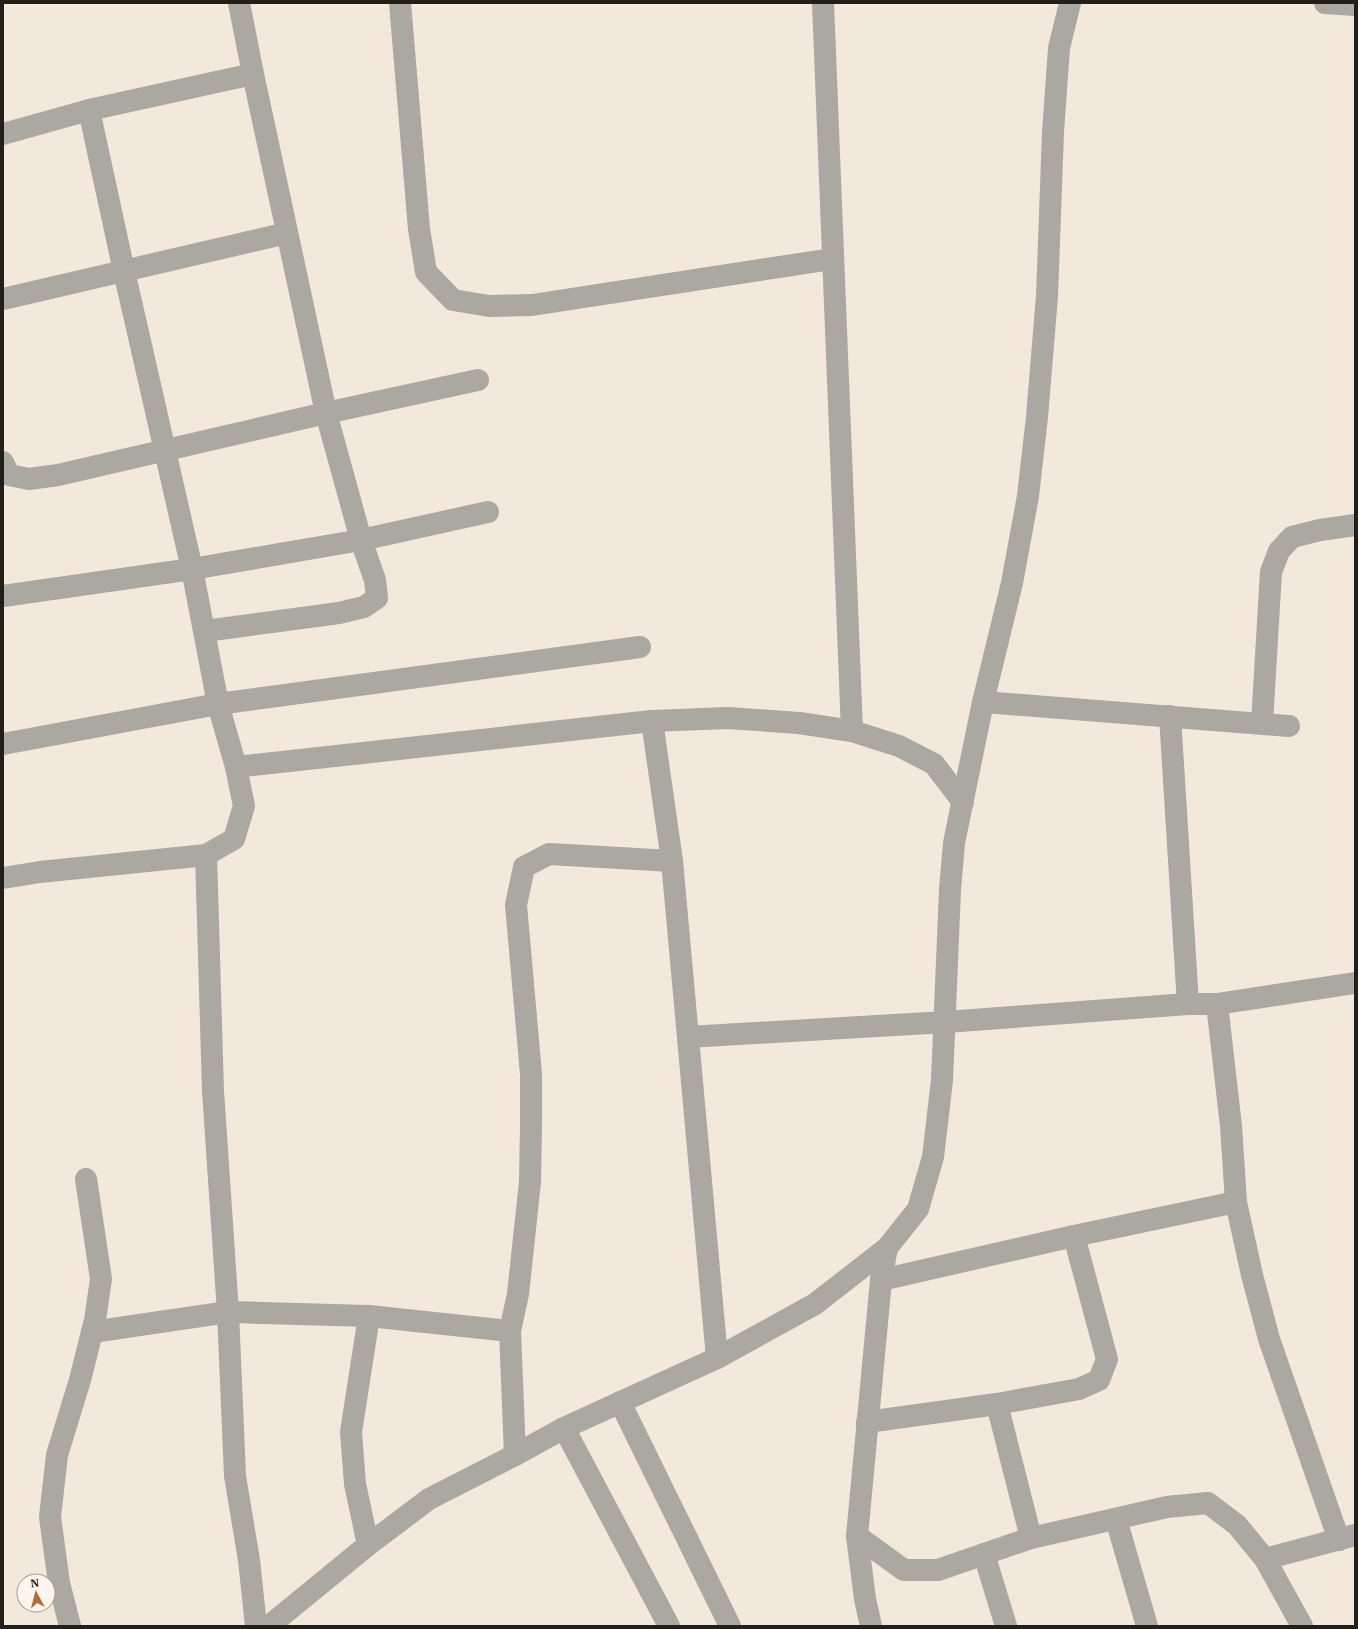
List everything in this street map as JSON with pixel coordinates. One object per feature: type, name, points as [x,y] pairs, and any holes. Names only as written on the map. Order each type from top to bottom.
[{"type":"street","points":[[205,631],[339,613],[364,607],[377,598],[375,580],[361,540],[326,413],[253,74],[240,3]]},
{"type":"street","points":[[822,3],[852,731]]},
{"type":"street","points":[[269,1626],[368,1545],[428,1499],[515,1455],[564,1428],[717,1358],[815,1304],[887,1248],[918,1209],[933,1157],[942,1080],[946,1022],[950,890],[954,843],[983,702],[1012,583],[1028,496],[1037,418],[1047,296],[1053,132],[1059,48],[1070,3]]},
{"type":"street","points":[[1325,3],[1355,5]]},
{"type":"street","points":[[405,4],[419,229],[426,272],[453,300],[489,306],[532,305],[832,258]]},
{"type":"street","points":[[3,134],[89,110],[253,74]]},
{"type":"street","points":[[3,878],[40,872],[206,855],[234,839],[244,806],[236,767],[218,704],[192,569],[89,110]]},
{"type":"street","points":[[3,299],[287,233]]},
{"type":"street","points":[[3,462],[10,475],[30,479],[58,475],[326,413],[478,380]]},
{"type":"street","points":[[3,596],[192,569],[361,540],[488,512]]},
{"type":"street","points":[[1262,723],[1271,572],[1279,551],[1292,537],[1320,530],[1355,525]]},
{"type":"street","points":[[3,744],[218,704],[640,647]]},
{"type":"street","points":[[983,702],[1289,726]]},
{"type":"street","points":[[1170,716],[1188,1004]]},
{"type":"street","points":[[236,767],[652,721],[728,718],[799,723],[852,731],[899,746],[934,764],[963,802]]},
{"type":"street","points":[[652,721],[672,861],[717,1358]]},
{"type":"street","points":[[515,1455],[510,1331],[518,1294],[530,1182],[531,1074],[516,906],[524,868],[548,854],[672,861]]},
{"type":"street","points":[[206,855],[213,1091],[228,1312],[235,1476],[249,1560],[256,1626]]},
{"type":"street","points":[[688,1037],[946,1022],[1188,1004],[1217,1004],[1355,983]]},
{"type":"street","points":[[1217,1004],[1231,1126],[1236,1202],[1252,1275],[1269,1340],[1347,1537],[1265,1559]]},
{"type":"street","points":[[70,1626],[59,1583],[50,1517],[57,1455],[80,1380],[92,1332],[101,1279],[86,1179]]},
{"type":"street","points":[[881,1280],[1074,1236],[1236,1202]]},
{"type":"street","points":[[867,1422],[997,1404],[1079,1389],[1099,1380],[1107,1359],[1074,1236]]},
{"type":"street","points":[[871,1626],[865,1599],[858,1536],[867,1422],[881,1280],[887,1248]]},
{"type":"street","points":[[92,1332],[228,1312],[369,1316],[510,1331]]},
{"type":"street","points":[[368,1545],[355,1484],[351,1432],[369,1316]]},
{"type":"street","points":[[620,1402],[730,1626]]},
{"type":"street","points":[[997,1404],[1031,1538]]},
{"type":"street","points":[[564,1428],[669,1626]]},
{"type":"street","points":[[858,1536],[904,1570],[938,1570],[1031,1538],[1167,1507],[1208,1503],[1237,1525],[1265,1559],[1302,1626]]},
{"type":"street","points":[[1116,1519],[1147,1626]]},
{"type":"street","points":[[984,1554],[1006,1626]]}]
